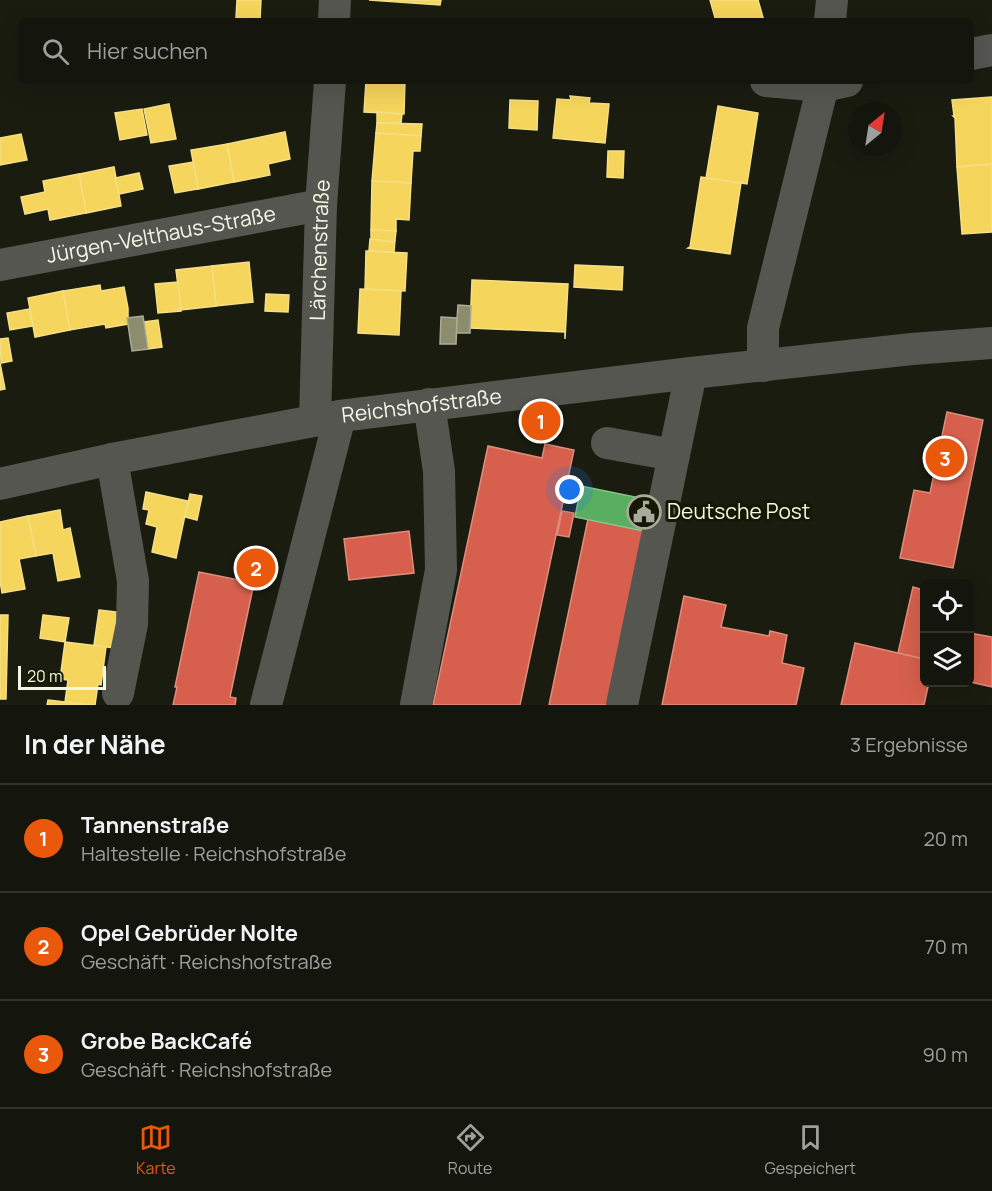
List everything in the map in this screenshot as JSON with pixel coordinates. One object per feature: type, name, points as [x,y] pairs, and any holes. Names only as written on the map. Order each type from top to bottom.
[{"type":"street","points":[[334,18],[335,0]]},
{"type":"street","points":[[830,18],[832,0]]},
{"type":"street","points":[[974,53],[992,50]]},
{"type":"street","name":"Lärchenstraße","points":[[266,705],[328,418],[321,205],[330,84]]},
{"type":"street","points":[[763,366],[764,328],[832,84]]},
{"type":"street","name":"Jürgen-Velthaus-Straße","points":[[0,265],[321,205]]},
{"type":"street","name":"Reichshofstraße","points":[[0,484],[112,459],[328,418],[691,373],[912,349],[992,343]]},
{"type":"street","points":[[622,705],[691,373]]},
{"type":"street","points":[[416,705],[441,570],[440,471],[429,404]]},
{"type":"street","points":[[607,442],[674,455]]},
{"type":"street","points":[[112,459],[133,581],[132,624],[118,693]]},
{"type":"building: Wohnen","points":[[237,0],[261,0],[260,18],[236,18]]},
{"type":"building: Wohnen","points":[[369,0],[441,0],[440,5]]},
{"type":"building: Wohnen","points":[[710,0],[758,0],[763,18],[715,18]]},
{"type":"building: Wohnen","points":[[366,84],[405,84],[404,114],[364,112]]},
{"type":"building: Wohnen","points":[[570,96],[590,98],[589,103],[609,104],[605,143],[553,138],[557,99],[571,100]]},
{"type":"building: Wohnen","points":[[992,97],[992,164],[957,167],[952,100]]},
{"type":"building: Wohnen","points":[[510,100],[538,101],[537,130],[509,128]]},
{"type":"building: Wohnen","points":[[169,104],[176,139],[151,143],[144,109]]},
{"type":"building: Wohnen","points":[[718,106],[758,113],[747,184],[706,178]]},
{"type":"building: Wohnen","points":[[142,109],[147,135],[120,140],[115,113]]},
{"type":"building: Wohnen","points":[[377,112],[402,114],[401,123],[377,123]]},
{"type":"building: Wohnen","points":[[377,123],[422,124],[421,136],[376,133]]},
{"type":"building: Wohnen","points":[[285,132],[290,159],[268,164],[270,175],[234,182],[227,144]]},
{"type":"building: Wohnen","points":[[376,133],[421,136],[420,151],[413,151],[411,183],[372,181]]},
{"type":"building: Wohnen","points":[[21,134],[27,160],[0,165],[0,138]]},
{"type":"building: Wohnen","points":[[227,144],[234,182],[198,189],[191,150]]},
{"type":"building: Wohnen","points":[[608,151],[624,151],[623,178],[607,177]]},
{"type":"building: Wohnen","points":[[193,162],[198,189],[175,193],[169,166]]},
{"type":"building: Wohnen","points":[[992,164],[992,232],[962,234],[957,167]]},
{"type":"building: Wohnen","points":[[114,167],[121,206],[86,213],[79,174]]},
{"type":"building: Wohnen","points":[[139,173],[143,189],[119,194],[115,178]]},
{"type":"building: Wohnen","points":[[79,174],[86,213],[50,220],[48,209],[25,214],[21,197],[45,192],[43,181]]},
{"type":"building: Wohnen","points":[[701,177],[741,183],[730,254],[688,248]]},
{"type":"building: Wohnen","points":[[372,181],[411,183],[409,220],[396,219],[396,231],[371,230]]},
{"type":"building: Wohnen","points":[[371,230],[396,231],[395,240],[394,242],[371,240]]},
{"type":"building: Wohnen","points":[[370,239],[394,242],[395,240],[394,252],[369,251]]},
{"type":"building: Wohnen","points":[[366,251],[407,253],[405,291],[365,289]]},
{"type":"building: Wohnen","points":[[249,262],[253,302],[216,306],[212,266]]},
{"type":"building: Wohnen","points":[[575,265],[623,267],[622,290],[574,287]]},
{"type":"building: Wohnen","points":[[212,266],[216,306],[181,310],[176,270]]},
{"type":"building: Wohnen","points":[[472,280],[568,284],[565,339],[565,332],[470,328]]},
{"type":"building: Wohnen","points":[[178,282],[181,311],[158,313],[155,284]]},
{"type":"building: Wohnen","points":[[100,285],[101,291],[124,287],[128,324],[106,328],[105,324],[70,330],[63,291]]},
{"type":"building: Wohnen","points":[[360,289],[401,291],[399,335],[358,333]]},
{"type":"building: Wohnen","points":[[63,291],[70,330],[35,337],[28,298]]},
{"type":"building: Wohnen","points":[[266,294],[289,295],[288,312],[265,311]]},
{"type":"building: Wohnen","points":[[29,309],[33,326],[10,330],[7,313]]},
{"type":"building: Wohnen","points":[[158,320],[162,347],[148,349],[144,322]]},
{"type":"building: Wohnen","points":[[8,338],[12,361],[1,363],[0,339]]},
{"type":"building: Wohnen","points":[[0,363],[5,389],[0,390]]},
{"type":"building: Wohnen","points":[[146,492],[188,501],[176,558],[152,552],[157,527],[146,524],[149,510],[143,509]]},
{"type":"building: Wohnen","points":[[190,494],[202,496],[197,520],[185,517]]},
{"type":"building: Wohnen","points":[[60,510],[63,530],[70,528],[80,577],[58,581],[53,553],[36,556],[28,516]]},
{"type":"building: Wohnen","points":[[28,516],[36,556],[19,559],[25,589],[2,593],[0,522]]},
{"type":"building: Wohnen","points":[[99,610],[124,613],[119,649],[94,645]]},
{"type":"building: Wohnen","points":[[0,615],[8,615],[6,699],[0,699]]},
{"type":"building: Wohnen","points":[[43,615],[69,618],[65,642],[40,638]]},
{"type":"building: Wohnen","points":[[65,642],[106,647],[101,685],[98,684],[95,705],[65,702],[68,680],[60,679]]},
{"type":"building: Wohnen","points":[[48,700],[65,702],[88,705],[47,705]]},
{"type":"building: Handel","points":[[947,412],[983,420],[953,568],[900,558],[914,490],[930,493]]},
{"type":"building: Handel","points":[[545,444],[574,450],[520,705],[433,705],[488,446],[542,458]]},
{"type":"building: Handel","points":[[562,511],[574,513],[569,537],[557,535]]},
{"type":"building: Handel","points":[[588,519],[649,532],[612,705],[549,705]]},
{"type":"building: Handel","points":[[409,531],[414,573],[349,580],[344,539]]},
{"type":"building: Handel","points":[[199,572],[254,583],[230,697],[236,698],[235,705],[173,705]]},
{"type":"building: Handel","points":[[913,587],[920,589],[920,658],[898,653]]},
{"type":"building: Handel","points":[[684,596],[726,605],[721,627],[769,636],[770,631],[787,635],[782,663],[804,668],[796,705],[662,705]]},
{"type":"building: Handel","points":[[974,634],[992,637],[992,687],[974,683]]},
{"type":"building: Handel","points":[[855,643],[920,658],[920,687],[928,687],[924,705],[841,705]]},
{"type":"building: Öffentlich","points":[[581,486],[655,501],[649,532],[575,517]]},
{"type":"building: Industrie","points":[[458,305],[471,306],[470,333],[456,333]]},
{"type":"building: Industrie","points":[[143,316],[148,349],[132,351],[127,318]]},
{"type":"building: Industrie","points":[[441,317],[457,318],[456,344],[440,344]]},
{"type":"place","name":"Tannenstraße","points":[[541,421]]},
{"type":"place","name":"Grobe BackCafé","points":[[945,458]]},
{"type":"place","name":"Deutsche Post","points":[[644,512]]},
{"type":"place","name":"Opel Gebrüder Nolte","points":[[256,568]]}]
